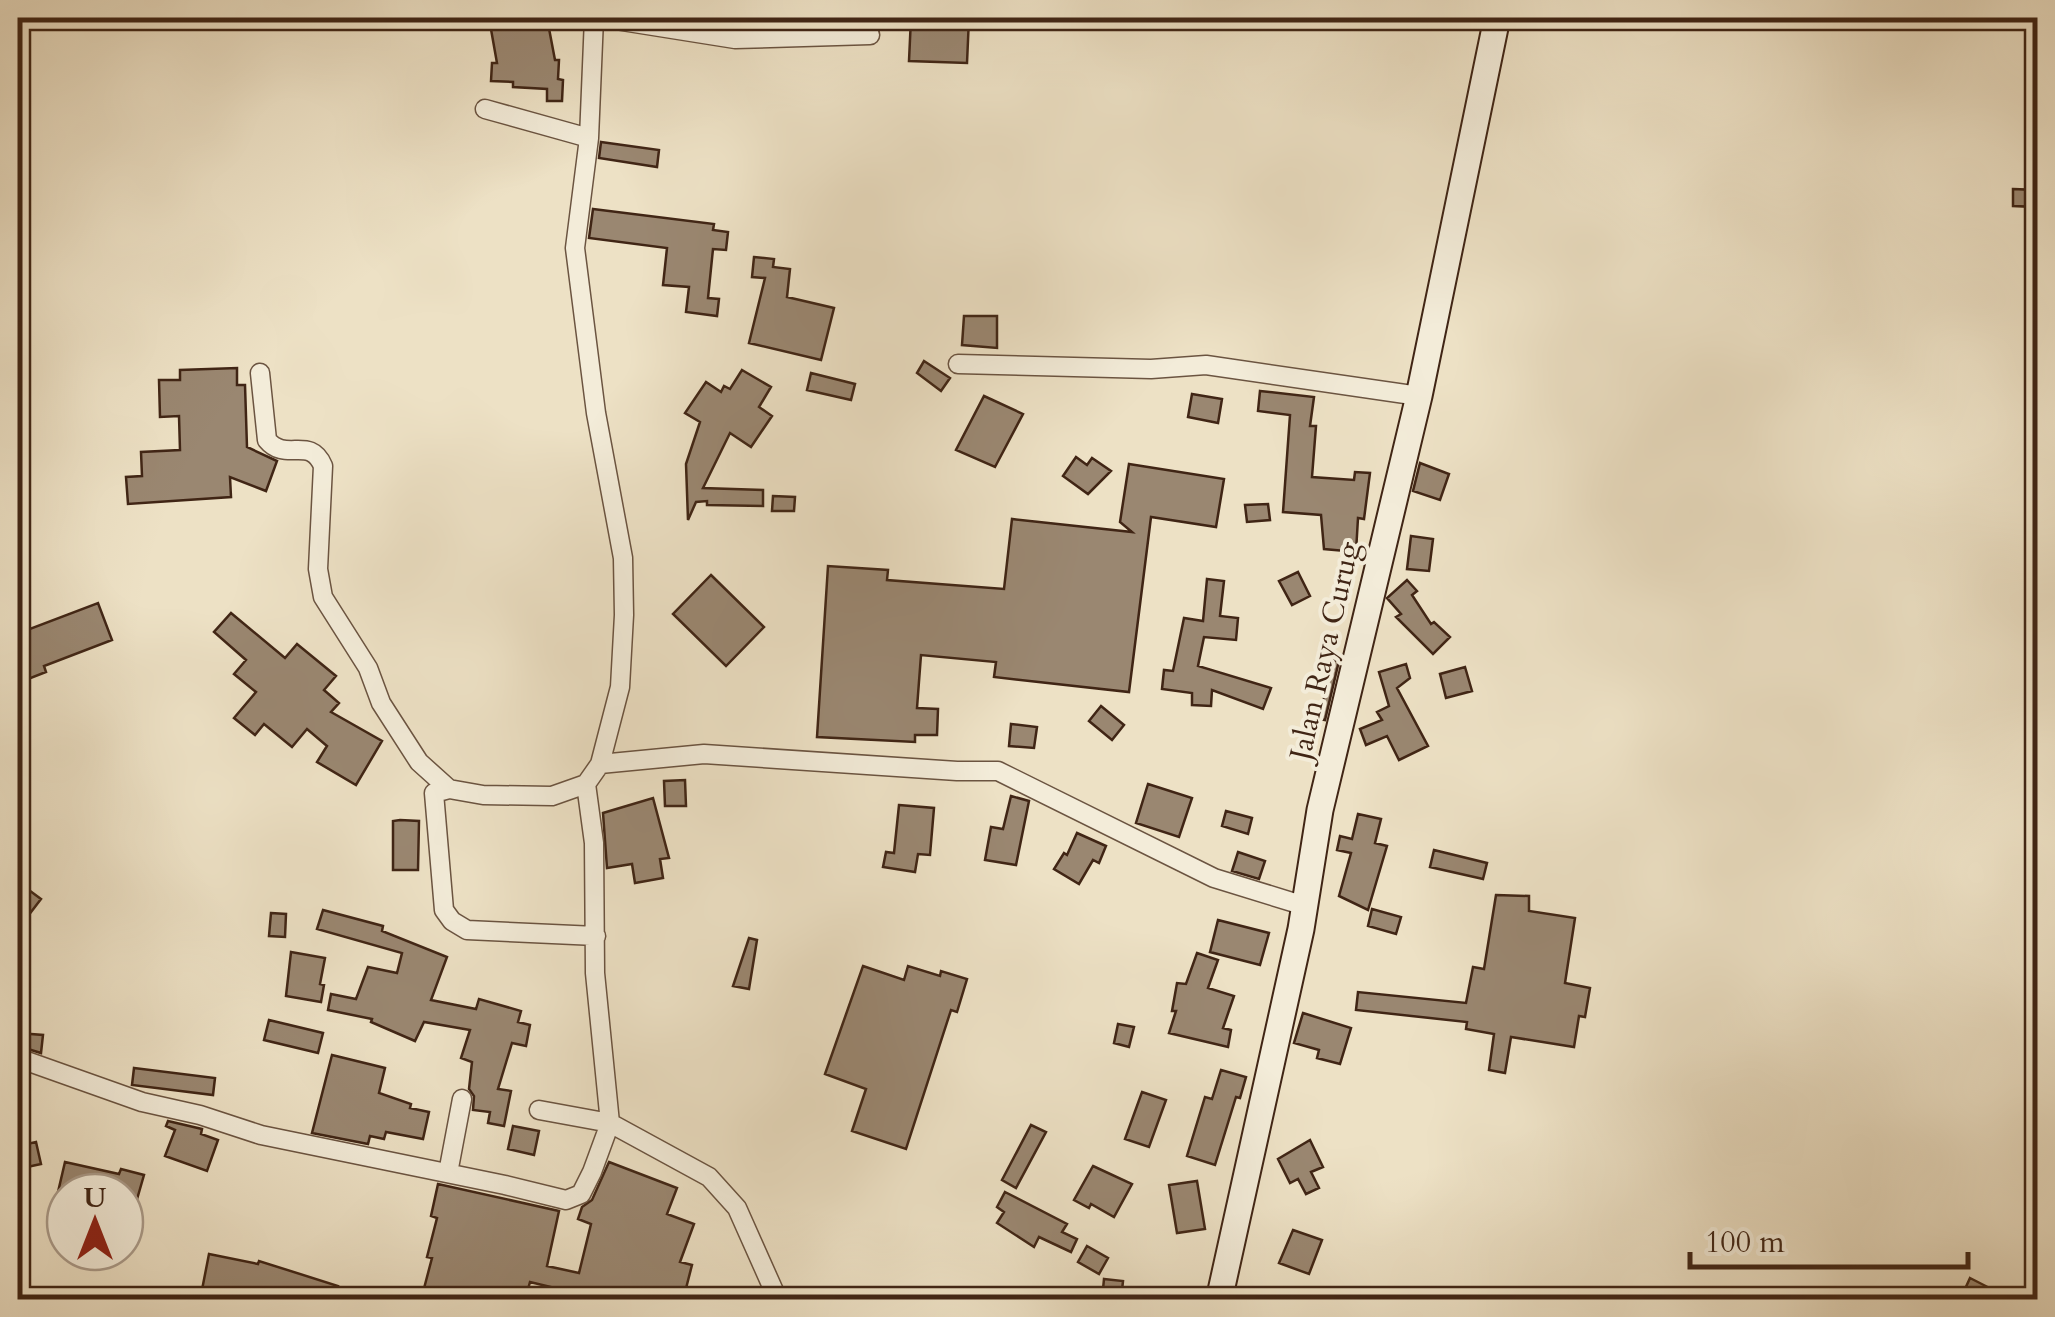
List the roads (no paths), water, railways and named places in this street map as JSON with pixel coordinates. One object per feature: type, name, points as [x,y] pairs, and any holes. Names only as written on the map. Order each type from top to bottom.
[{"type":"street","points":[[594,18],[589,138],[575,248],[596,413],[621,541],[624,615],[620,686],[600,764],[586,784],[552,796],[483,795],[450,789],[434,793],[444,910],[452,921],[466,930],[596,936]]},
{"type":"street","points":[[603,18],[734,39],[870,35]]},
{"type":"street","name":"Jalan Raya Curug","points":[[1220,1300],[1305,906],[1320,810],[1419,396],[1496,18]]},
{"type":"street","points":[[485,109],[589,138]]},
{"type":"street","points":[[958,364],[1151,369],[1206,366],[1419,396]]},
{"type":"street","points":[[260,373],[267,440],[281,450],[312,450],[324,466],[318,569],[324,597],[368,668],[381,703],[418,762],[450,789]]},
{"type":"street","points":[[600,764],[704,754],[957,771],[998,770],[1214,878],[1305,906]]},
{"type":"street","points":[[18,1058],[130,1098],[200,1114],[261,1135],[556,1199],[574,1199],[581,1194],[592,1172],[610,1123],[595,973],[594,843],[586,784]]},
{"type":"street","points":[[448,1173],[462,1099]]},
{"type":"street","points":[[539,1110],[610,1123],[708,1177],[737,1208],[778,1300]]}]
